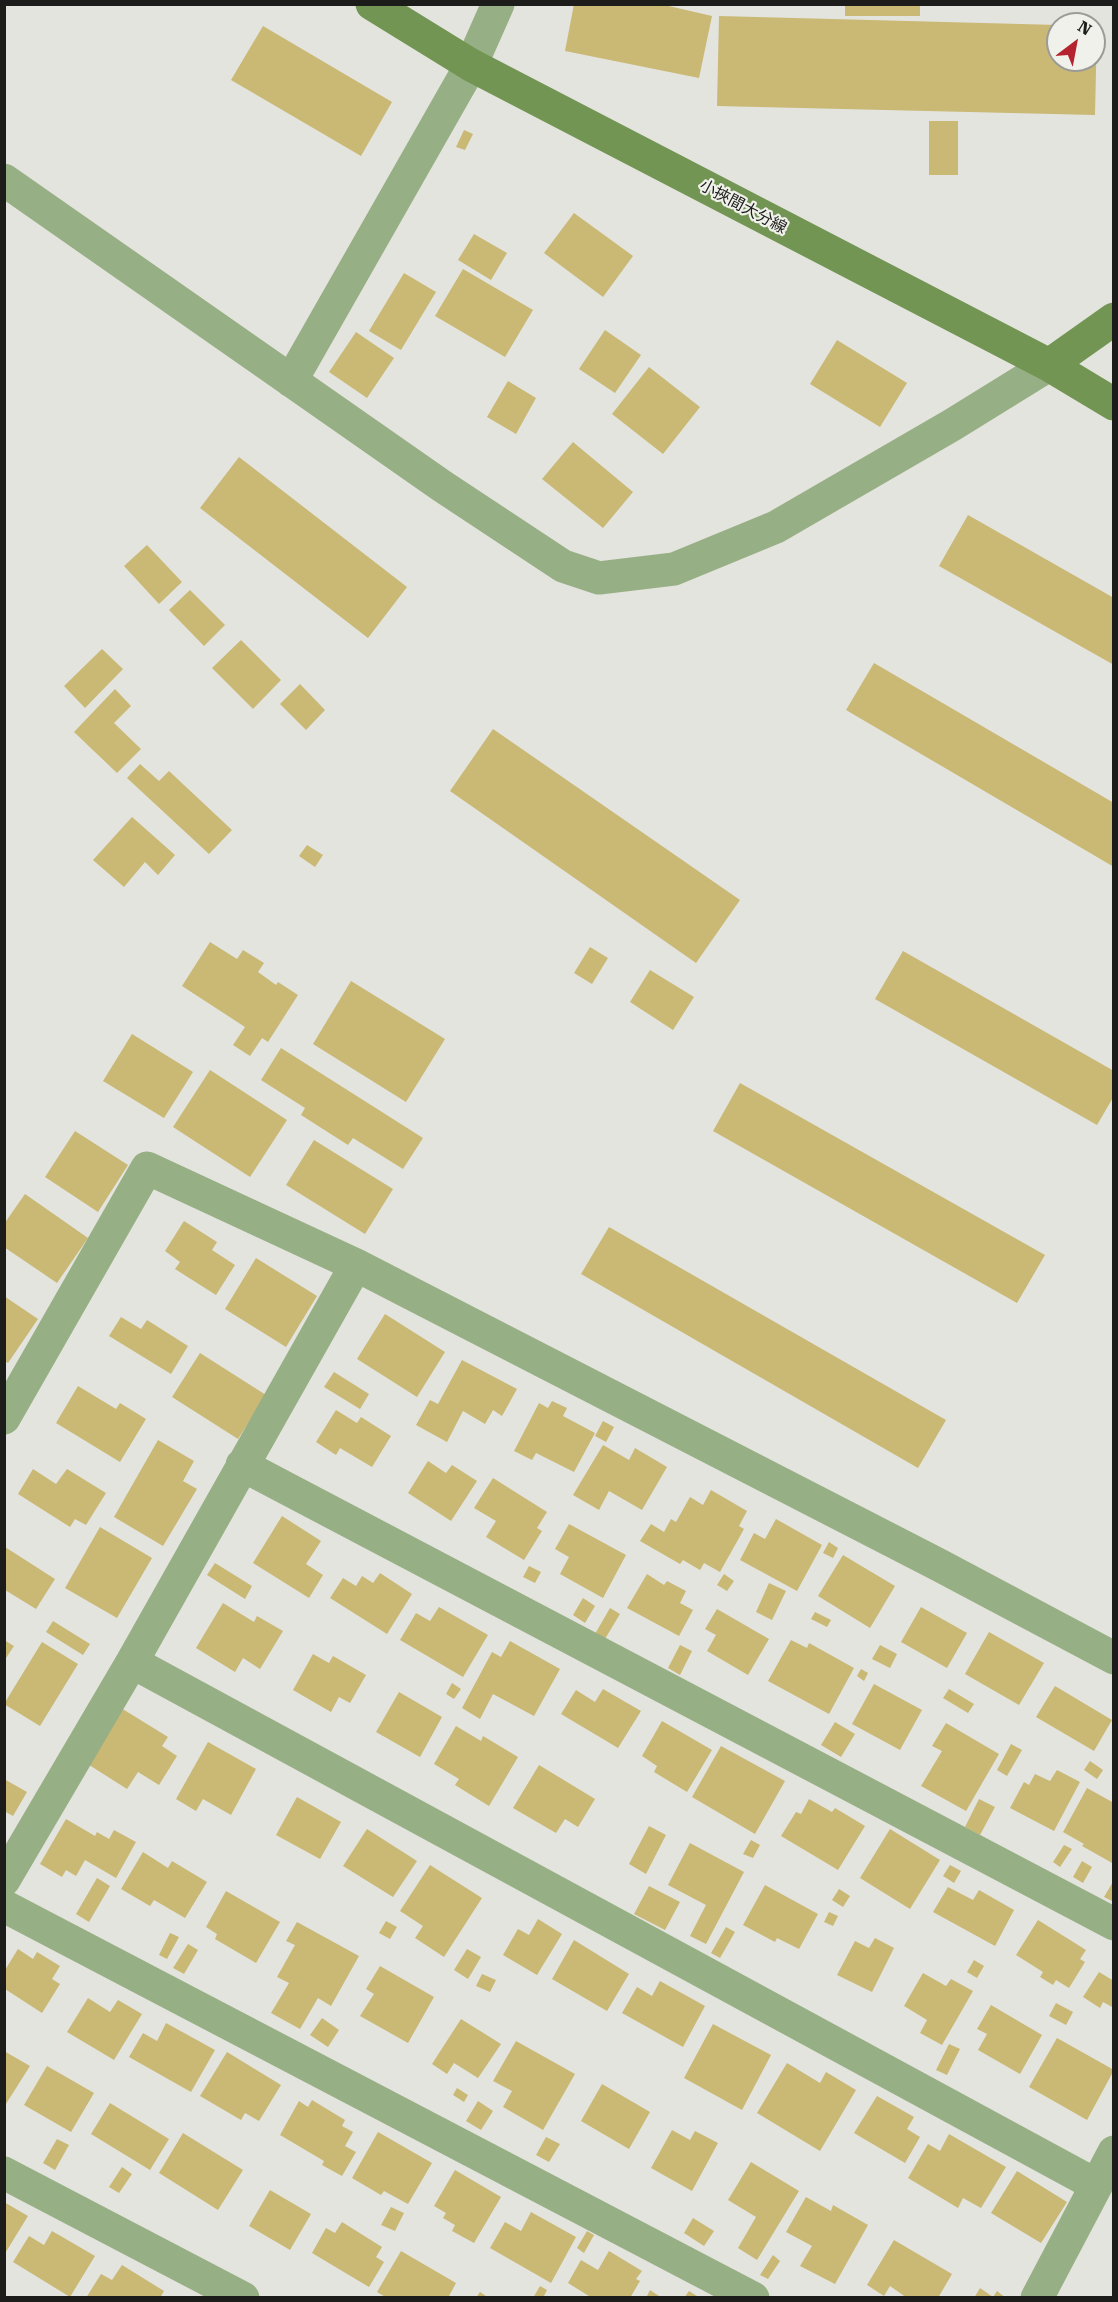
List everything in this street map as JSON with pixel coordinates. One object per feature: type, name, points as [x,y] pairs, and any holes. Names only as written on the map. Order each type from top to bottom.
[{"type":"main road","name":"小挾間大分線","points":[[372,4],[471,65],[1048,365],[1113,404]]},
{"type":"main road","points":[[1048,365],[1113,319]]},
{"type":"street","points":[[291,381],[471,65],[498,4]]},
{"type":"street","points":[[4,180],[291,381],[563,566],[599,578],[674,569],[776,527],[952,425],[1048,365]]},
{"type":"street","points":[[4,1418],[147,1168],[356,1265],[939,1565],[1113,1658]]},
{"type":"street","points":[[4,1880],[132,1662],[356,1265]]},
{"type":"street","points":[[242,1465],[1113,1924]]},
{"type":"street","points":[[132,1662],[1096,2185]]},
{"type":"street","points":[[4,1906],[753,2298]]},
{"type":"street","points":[[1037,2298],[1113,2152]]},
{"type":"street","points":[[4,2173],[243,2298]]},
{"type":"building","points":[[574,4],[660,4],[712,16],[699,78],[565,51]]},
{"type":"building","points":[[845,5],[920,5],[920,16],[845,16]]},
{"type":"building","points":[[719,16],[1046,25],[1046,72],[1096,72],[1095,115],[717,106]]},
{"type":"building","points":[[263,26],[392,102],[361,156],[231,80]]},
{"type":"building","points":[[929,121],[958,121],[958,175],[929,175]]},
{"type":"building","points":[[464,130],[473,134],[465,150],[456,147]]},
{"type":"building","points":[[574,213],[633,256],[603,297],[544,253]]},
{"type":"building","points":[[474,234],[507,253],[491,280],[458,260]]},
{"type":"building","points":[[463,269],[533,310],[505,357],[435,316]]},
{"type":"building","points":[[404,273],[436,292],[401,350],[369,331]]},
{"type":"building","points":[[605,330],[641,355],[615,393],[579,369]]},
{"type":"building","points":[[356,332],[394,358],[367,398],[329,372]]},
{"type":"building","points":[[837,340],[907,383],[880,427],[810,384]]},
{"type":"building","points":[[649,367],[700,407],[663,454],[612,414]]},
{"type":"building","points":[[508,381],[536,398],[516,434],[487,417]]},
{"type":"building","points":[[573,442],[633,492],[603,528],[542,479]]},
{"type":"building","points":[[239,457],[407,587],[368,638],[200,508]]},
{"type":"building","points":[[968,515],[1114,598],[1114,665],[939,566]]},
{"type":"building","points":[[147,545],[182,582],[159,604],[124,566]]},
{"type":"building","points":[[190,590],[225,625],[204,646],[169,610]]},
{"type":"building","points":[[241,640],[281,680],[253,709],[212,668]]},
{"type":"building","points":[[102,649],[123,669],[85,708],[64,686]]},
{"type":"building","points":[[874,663],[1114,803],[1114,867],[846,710]]},
{"type":"building","points":[[300,684],[325,710],[306,730],[280,704]]},
{"type":"building","points":[[115,689],[131,706],[114,723],[141,749],[117,773],[74,732]]},
{"type":"building","points":[[493,729],[740,900],[696,963],[450,791]]},
{"type":"building","points":[[140,764],[159,781],[169,771],[232,830],[209,854],[127,778]]},
{"type":"building","points":[[132,817],[175,855],[158,875],[145,862],[124,887],[93,860]]},
{"type":"building","points":[[307,845],[323,855],[315,867],[299,856]]},
{"type":"building","points":[[210,942],[237,959],[243,950],[264,963],[258,972],[276,985],[278,982],[298,995],[268,1042],[262,1038],[250,1056],[233,1045],[245,1027],[182,986]]},
{"type":"building","points":[[590,947],[608,958],[592,984],[574,973]]},
{"type":"building","points":[[903,951],[1114,1071],[1114,1096],[1097,1125],[875,999]]},
{"type":"building","points":[[650,970],[694,997],[673,1030],[630,1002]]},
{"type":"building","points":[[351,981],[445,1039],[406,1102],[313,1044]]},
{"type":"building","points":[[132,1034],[193,1072],[164,1118],[103,1081]]},
{"type":"building","points":[[281,1048],[423,1138],[403,1169],[353,1138],[348,1145],[301,1115],[305,1108],[261,1080]]},
{"type":"building","points":[[210,1070],[287,1120],[250,1177],[173,1127]]},
{"type":"building","points":[[740,1083],[1045,1255],[1017,1303],[713,1131]]},
{"type":"building","points":[[75,1131],[128,1165],[98,1212],[45,1177]]},
{"type":"building","points":[[314,1140],[393,1189],[365,1234],[286,1185]]},
{"type":"building","points":[[25,1194],[88,1238],[57,1283],[4,1247],[4,1224]]},
{"type":"building","points":[[184,1221],[217,1242],[212,1250],[235,1265],[216,1295],[175,1269],[180,1262],[165,1251]]},
{"type":"building","points":[[609,1227],[946,1420],[918,1468],[581,1274]]},
{"type":"building","points":[[256,1258],[317,1296],[286,1347],[225,1309]]},
{"type":"building","points":[[4,1296],[38,1319],[8,1363],[4,1361]]},
{"type":"building","points":[[385,1314],[445,1352],[417,1397],[357,1359]]},
{"type":"building","points":[[121,1317],[141,1329],[147,1320],[188,1346],[171,1374],[109,1336]]},
{"type":"building","points":[[200,1353],[266,1395],[238,1439],[172,1397]]},
{"type":"building","points":[[462,1360],[517,1389],[502,1416],[493,1410],[485,1424],[463,1411],[447,1442],[416,1425],[430,1400],[438,1404]]},
{"type":"building","points":[[334,1372],[369,1394],[360,1409],[324,1387]]},
{"type":"building","points":[[78,1386],[116,1409],[120,1403],[146,1419],[120,1462],[56,1423]]},
{"type":"building","points":[[552,1401],[567,1408],[563,1416],[595,1433],[574,1472],[536,1453],[532,1460],[514,1451],[539,1403],[548,1408]]},
{"type":"building","points":[[336,1410],[357,1423],[361,1417],[391,1436],[372,1467],[340,1448],[336,1455],[316,1442]]},
{"type":"building","points":[[603,1421],[614,1427],[606,1442],[595,1436]]},
{"type":"building","points":[[158,1440],[194,1461],[183,1481],[197,1489],[163,1546],[114,1517]]},
{"type":"building","points":[[603,1445],[629,1460],[635,1448],[667,1467],[642,1510],[609,1491],[599,1510],[573,1495]]},
{"type":"building","points":[[428,1461],[446,1473],[452,1465],[477,1481],[451,1521],[408,1493]]},
{"type":"building","points":[[33,1469],[56,1484],[67,1469],[106,1493],[86,1525],[75,1519],[70,1527],[18,1494]]},
{"type":"building","points":[[493,1478],[547,1512],[537,1528],[542,1531],[524,1560],[486,1537],[496,1521],[474,1508]]},
{"type":"building","points":[[711,1490],[747,1511],[739,1526],[744,1529],[720,1572],[704,1563],[700,1570],[683,1560],[680,1564],[640,1541],[651,1524],[664,1532],[671,1519],[676,1522],[690,1497],[703,1505]]},
{"type":"building","points":[[282,1516],[321,1541],[306,1564],[323,1575],[309,1598],[253,1563]]},
{"type":"building","points":[[776,1519],[822,1545],[797,1591],[740,1560],[754,1533],[765,1539]]},
{"type":"building","points":[[569,1524],[626,1555],[603,1598],[560,1574],[569,1557],[555,1549]]},
{"type":"building","points":[[100,1527],[152,1558],[117,1618],[65,1588]]},
{"type":"building","points":[[829,1542],[838,1548],[833,1558],[823,1553]]},
{"type":"building","points":[[5,1547],[55,1579],[36,1609],[5,1590]]},
{"type":"building","points":[[843,1555],[895,1586],[870,1628],[818,1596]]},
{"type":"building","points":[[215,1563],[252,1586],[245,1599],[207,1575]]},
{"type":"building","points":[[529,1566],[541,1572],[535,1583],[523,1577]]},
{"type":"building","points":[[380,1573],[412,1594],[387,1634],[330,1598],[343,1578],[356,1586],[362,1576],[373,1583]]},
{"type":"building","points":[[647,1574],[664,1585],[667,1581],[686,1591],[680,1603],[693,1610],[679,1636],[627,1608]]},
{"type":"building","points":[[724,1574],[734,1581],[727,1591],[717,1585]]},
{"type":"building","points":[[769,1583],[786,1591],[772,1620],[756,1612]]},
{"type":"building","points":[[583,1598],[595,1606],[585,1623],[573,1615]]},
{"type":"building","points":[[223,1603],[254,1622],[257,1616],[283,1631],[260,1669],[243,1658],[235,1672],[196,1648]]},
{"type":"building","points":[[439,1607],[488,1635],[463,1677],[400,1640],[416,1613],[430,1621]]},
{"type":"building","points":[[921,1607],[967,1633],[947,1668],[901,1642]]},
{"type":"building","points":[[610,1608],[620,1614],[605,1639],[595,1634]]},
{"type":"building","points":[[717,1609],[769,1639],[748,1675],[707,1651],[716,1635],[705,1629]]},
{"type":"building","points":[[815,1612],[831,1620],[827,1627],[811,1619]]},
{"type":"building","points":[[53,1621],[90,1644],[83,1655],[46,1632]]},
{"type":"building","points":[[989,1632],[1044,1663],[1019,1705],[965,1674]]},
{"type":"building","points":[[4,1640],[14,1646],[4,1661]]},
{"type":"building","points":[[791,1640],[807,1648],[809,1643],[854,1668],[829,1714],[768,1681]]},
{"type":"building","points":[[510,1641],[560,1669],[534,1716],[493,1694],[480,1719],[462,1708],[492,1652],[501,1657]]},
{"type":"building","points":[[42,1642],[78,1664],[40,1726],[4,1704]]},
{"type":"building","points":[[680,1645],[692,1651],[680,1675],[668,1668]]},
{"type":"building","points":[[880,1645],[897,1654],[890,1668],[872,1659]]},
{"type":"building","points":[[313,1654],[329,1663],[333,1656],[366,1675],[350,1703],[339,1697],[331,1712],[293,1690]]},
{"type":"building","points":[[861,1669],[868,1673],[864,1681],[857,1676]]},
{"type":"building","points":[[452,1683],[461,1689],[454,1699],[446,1694]]},
{"type":"building","points":[[874,1684],[922,1710],[900,1750],[852,1724]]},
{"type":"building","points":[[1055,1686],[1112,1720],[1094,1751],[1036,1717]]},
{"type":"building","points":[[603,1689],[641,1711],[618,1748],[561,1714],[576,1690],[595,1702]]},
{"type":"building","points":[[949,1689],[974,1704],[968,1713],[943,1698]]},
{"type":"building","points":[[399,1692],[442,1717],[420,1757],[376,1732]]},
{"type":"building","points":[[121,1708],[168,1737],[162,1746],[177,1756],[159,1785],[138,1772],[127,1789],[86,1763]]},
{"type":"building","points":[[662,1721],[712,1750],[687,1792],[654,1772],[657,1766],[642,1756]]},
{"type":"building","points":[[835,1722],[855,1734],[841,1757],[821,1745]]},
{"type":"building","points":[[946,1723],[999,1754],[966,1811],[921,1786],[942,1751],[932,1746]]},
{"type":"building","points":[[456,1726],[481,1741],[483,1736],[518,1757],[489,1806],[455,1785],[459,1779],[434,1764]]},
{"type":"building","points":[[208,1742],[256,1769],[231,1815],[203,1799],[196,1811],[176,1799]]},
{"type":"building","points":[[1011,1744],[1022,1750],[1007,1776],[997,1770]]},
{"type":"building","points":[[721,1746],[785,1781],[755,1834],[692,1797]]},
{"type":"building","points":[[1090,1761],[1103,1770],[1097,1779],[1084,1770]]},
{"type":"building","points":[[539,1765],[595,1799],[578,1827],[565,1819],[556,1833],[513,1808]]},
{"type":"building","points":[[1057,1770],[1080,1782],[1054,1831],[1010,1808],[1024,1782],[1029,1785],[1035,1774],[1050,1781]]},
{"type":"building","points":[[4,1779],[27,1792],[13,1816],[4,1811]]},
{"type":"building","points":[[1087,1788],[1114,1803],[1114,1864],[1063,1832]]},
{"type":"building","points":[[297,1797],[341,1822],[320,1859],[276,1835]]},
{"type":"building","points":[[809,1799],[832,1812],[835,1808],[865,1826],[838,1870],[781,1836],[796,1812],[801,1814]]},
{"type":"building","points":[[979,1799],[995,1807],[980,1835],[965,1827]]},
{"type":"building","points":[[66,1819],[95,1836],[97,1832],[109,1839],[114,1830],[136,1842],[116,1878],[85,1860],[76,1876],[66,1870],[62,1877],[40,1864]]},
{"type":"building","points":[[649,1826],[666,1835],[646,1874],[629,1864]]},
{"type":"building","points":[[367,1829],[417,1861],[393,1897],[343,1866]]},
{"type":"building","points":[[890,1829],[940,1860],[910,1909],[860,1878]]},
{"type":"building","points":[[751,1840],[760,1845],[753,1858],[743,1854]]},
{"type":"building","points":[[690,1843],[744,1872],[706,1944],[690,1936],[706,1905],[668,1885]]},
{"type":"building","points":[[1064,1845],[1072,1849],[1060,1867],[1053,1862]]},
{"type":"building","points":[[143,1852],[168,1868],[172,1861],[207,1882],[185,1918],[154,1900],[150,1906],[121,1889]]},
{"type":"building","points":[[1082,1861],[1092,1867],[1083,1883],[1073,1877]]},
{"type":"building","points":[[430,1865],[482,1898],[444,1957],[415,1938],[423,1926],[400,1911]]},
{"type":"building","points":[[950,1865],[961,1871],[954,1883],[943,1876]]},
{"type":"building","points":[[97,1878],[110,1886],[89,1922],[76,1914]]},
{"type":"building","points":[[1114,1880],[1114,1902],[1104,1897]]},
{"type":"building","points":[[765,1885],[818,1914],[799,1949],[777,1938],[775,1942],[743,1925]]},
{"type":"building","points":[[649,1886],[680,1902],[665,1930],[634,1914]]},
{"type":"building","points":[[948,1887],[973,1900],[979,1890],[1014,1910],[995,1946],[933,1912]]},
{"type":"building","points":[[839,1889],[850,1896],[843,1907],[832,1900]]},
{"type":"building","points":[[226,1891],[280,1922],[256,1963],[215,1939],[217,1934],[206,1927]]},
{"type":"building","points":[[829,1912],[838,1916],[833,1926],[824,1922]]},
{"type":"building","points":[[538,1919],[562,1934],[537,1975],[503,1955],[518,1929],[529,1935]]},
{"type":"building","points":[[1038,1920],[1086,1950],[1080,1959],[1085,1962],[1069,1988],[1056,1980],[1053,1985],[1040,1977],[1043,1972],[1016,1955]]},
{"type":"building","points":[[386,1921],[397,1927],[390,1939],[379,1933]]},
{"type":"building","points":[[297,1922],[359,1956],[331,2006],[318,1998],[300,2029],[271,2013],[289,1983],[277,1977],[295,1945],[286,1941]]},
{"type":"building","points":[[726,1927],[735,1932],[720,1958],[711,1953]]},
{"type":"building","points":[[170,1933],[179,1937],[167,1959],[159,1955]]},
{"type":"building","points":[[875,1938],[894,1948],[872,1992],[837,1975],[855,1941],[869,1948]]},
{"type":"building","points":[[574,1940],[629,1974],[607,2011],[552,1979]]},
{"type":"building","points":[[188,1944],[198,1950],[184,1974],[173,1968]]},
{"type":"building","points":[[18,1949],[33,1959],[37,1952],[60,1966],[52,1979],[60,1984],[42,2013],[5,1989],[5,1970]]},
{"type":"building","points":[[467,1949],[481,1957],[468,1979],[454,1970]]},
{"type":"building","points":[[974,1960],[984,1966],[977,1978],[967,1972]]},
{"type":"building","points":[[380,1966],[434,1997],[408,2043],[360,2016],[374,1994],[366,1989]]},
{"type":"building","points":[[1099,1972],[1114,1981],[1114,2008],[1103,2002],[1100,2008],[1083,1997]]},
{"type":"building","points":[[923,1973],[946,1986],[951,1979],[973,1991],[942,2045],[920,2033],[927,2020],[904,2006]]},
{"type":"building","points":[[482,1974],[496,1980],[490,1992],[476,1986]]},
{"type":"building","points":[[660,1981],[705,2006],[683,2047],[622,2013],[637,1987],[652,1996]]},
{"type":"building","points":[[88,1998],[110,2012],[118,2000],[142,2014],[114,2060],[67,2032]]},
{"type":"building","points":[[1056,2003],[1073,2012],[1066,2025],[1049,2016]]},
{"type":"building","points":[[991,2005],[1042,2035],[1020,2074],[978,2050],[987,2034],[977,2029]]},
{"type":"building","points":[[322,2018],[339,2030],[328,2047],[310,2035]]},
{"type":"building","points":[[461,2019],[501,2044],[478,2078],[454,2063],[447,2074],[432,2064]]},
{"type":"building","points":[[166,2023],[215,2050],[191,2092],[129,2057],[143,2033],[157,2041]]},
{"type":"building","points":[[713,2024],[771,2055],[742,2110],[684,2078]]},
{"type":"building","points":[[1057,2038],[1114,2070],[1087,2120],[1029,2087]]},
{"type":"building","points":[[516,2041],[575,2074],[543,2130],[503,2107],[512,2091],[493,2081]]},
{"type":"building","points":[[949,2044],[960,2049],[947,2075],[936,2070]]},
{"type":"building","points":[[4,2051],[30,2066],[4,2107]]},
{"type":"building","points":[[227,2052],[281,2085],[259,2121],[245,2113],[241,2120],[200,2096]]},
{"type":"building","points":[[787,2063],[820,2083],[826,2072],[856,2090],[820,2151],[757,2113]]},
{"type":"building","points":[[47,2066],[94,2093],[71,2132],[24,2105]]},
{"type":"building","points":[[602,2084],[650,2112],[629,2149],[581,2121]]},
{"type":"building","points":[[457,2088],[468,2095],[464,2102],[453,2095]]},
{"type":"building","points":[[877,2096],[914,2117],[907,2129],[920,2137],[905,2163],[854,2133]]},
{"type":"building","points":[[312,2100],[345,2120],[342,2126],[353,2132],[345,2146],[356,2152],[342,2176],[322,2165],[324,2161],[280,2135],[299,2101],[308,2107]]},
{"type":"building","points":[[478,2101],[493,2111],[481,2130],[466,2121]]},
{"type":"building","points":[[110,2103],[169,2139],[150,2170],[91,2134]]},
{"type":"building","points":[[672,2130],[690,2140],[695,2131],[718,2143],[692,2191],[651,2168]]},
{"type":"building","points":[[378,2132],[432,2163],[408,2204],[384,2191],[381,2195],[352,2178]]},
{"type":"building","points":[[183,2133],[243,2170],[218,2210],[159,2173]]},
{"type":"building","points":[[949,2134],[1006,2167],[981,2208],[963,2198],[958,2208],[908,2178],[928,2144],[940,2151]]},
{"type":"building","points":[[546,2137],[560,2144],[549,2162],[536,2155]]},
{"type":"building","points":[[57,2139],[69,2145],[55,2170],[43,2163]]},
{"type":"building","points":[[751,2162],[799,2191],[757,2260],[738,2248],[756,2217],[728,2200]]},
{"type":"building","points":[[122,2167],[132,2174],[119,2193],[109,2187]]},
{"type":"building","points":[[455,2170],[501,2197],[474,2243],[452,2231],[455,2225],[443,2218],[446,2213],[434,2206]]},
{"type":"building","points":[[1017,2171],[1067,2202],[1041,2243],[991,2213]]},
{"type":"building","points":[[270,2190],[311,2214],[290,2250],[249,2226]]},
{"type":"building","points":[[806,2197],[831,2211],[833,2205],[868,2225],[835,2284],[800,2266],[812,2246],[786,2232]]},
{"type":"building","points":[[4,2202],[28,2216],[4,2255]]},
{"type":"building","points":[[391,2207],[404,2213],[395,2231],[381,2225]]},
{"type":"building","points":[[531,2212],[576,2237],[551,2283],[490,2248],[505,2222],[521,2231]]},
{"type":"building","points":[[693,2218],[714,2231],[704,2246],[684,2233]]},
{"type":"building","points":[[342,2222],[382,2247],[376,2257],[384,2262],[369,2287],[312,2253],[326,2228],[335,2233]]},
{"type":"building","points":[[52,2231],[95,2256],[70,2297],[13,2262],[29,2236],[44,2245]]},
{"type":"building","points":[[587,2231],[594,2235],[584,2253],[577,2248]]},
{"type":"building","points":[[894,2240],[952,2274],[938,2298],[907,2298],[890,2286],[884,2296],[867,2285]]},
{"type":"building","points":[[401,2251],[456,2283],[448,2298],[387,2298],[377,2292]]},
{"type":"building","points":[[609,2251],[642,2271],[636,2279],[640,2281],[630,2298],[592,2298],[568,2283],[581,2260],[598,2270]]},
{"type":"building","points":[[773,2255],[780,2261],[768,2279],[760,2275]]},
{"type":"building","points":[[122,2265],[164,2291],[160,2298],[86,2298],[101,2274],[112,2280]]},
{"type":"building","points":[[540,2286],[547,2290],[543,2298],[533,2298]]},
{"type":"building","points":[[980,2288],[993,2297],[997,2291],[1006,2298],[974,2298]]},
{"type":"building","points":[[650,2290],[662,2298],[646,2298]]},
{"type":"building","points":[[689,2291],[700,2298],[684,2298]]},
{"type":"building","points":[[480,2292],[489,2298],[476,2298]]}]
